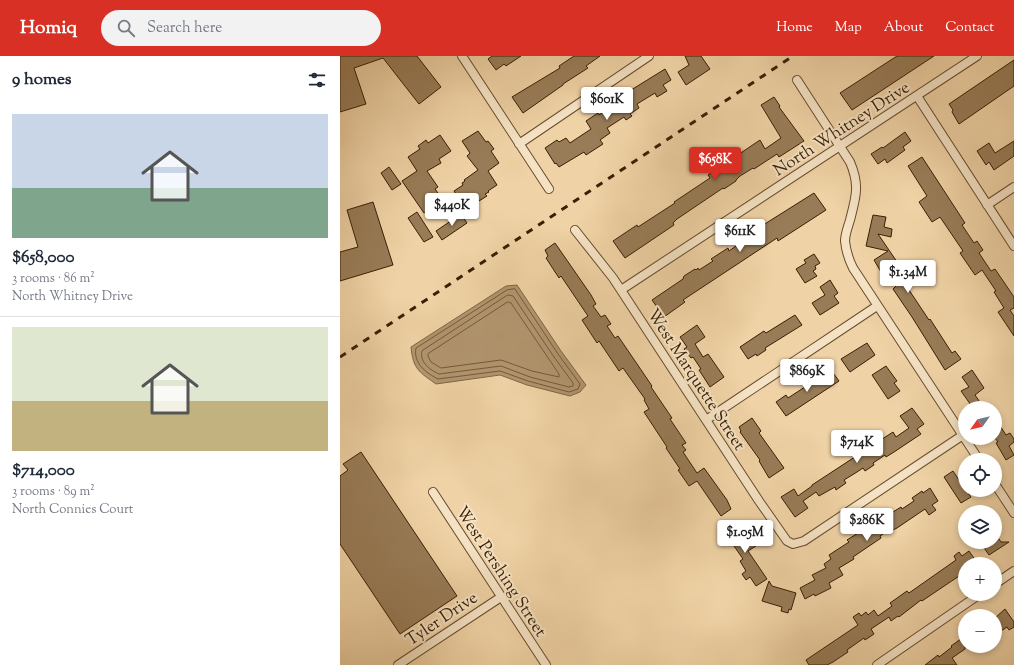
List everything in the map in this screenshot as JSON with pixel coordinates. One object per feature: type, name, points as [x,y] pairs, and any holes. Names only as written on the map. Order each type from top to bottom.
[{"type":"street","points":[[462,56],[549,189]]},
{"type":"street","points":[[519,144],[649,56]]},
{"type":"street","name":"North Whitney Drive","points":[[621,290],[977,56]]},
{"type":"street","points":[[797,80],[853,171],[856,197],[846,230],[845,240],[853,268],[958,428]]},
{"type":"street","points":[[916,96],[1014,246]]},
{"type":"street","points":[[987,205],[1014,187]]},
{"type":"street","name":"West Marquette Street","points":[[574,230],[621,290],[786,541],[793,544],[804,541],[958,438]]},
{"type":"street","points":[[706,420],[877,306]]},
{"type":"street","name":"West Pershing Street","points":[[433,492],[546,665]]},
{"type":"street","points":[[1002,495],[1014,513]]},
{"type":"street","points":[[1002,579],[1014,571]]},
{"type":"street","name":"Tyler Drive","points":[[398,665],[501,597]]},
{"type":"street","points":[[877,665],[970,601]]},
{"type":"water","points":[[517,285],[561,351],[586,385],[580,392],[570,396],[527,385],[500,375],[436,384],[421,373],[413,360],[411,347],[506,286]]},
{"type":"building","points":[[340,56],[417,56],[441,87],[419,104],[383,58],[354,68],[366,104],[340,112]]},
{"type":"building","points":[[492,56],[521,56],[506,66],[504,64],[496,70],[488,59]]},
{"type":"building","points":[[574,56],[600,56],[586,66],[588,68],[523,113],[512,97],[560,68],[559,66]]},
{"type":"building","points":[[685,56],[701,56],[710,69],[686,85],[678,72],[689,65]]},
{"type":"building","points":[[897,56],[934,56],[852,110],[840,93]]},
{"type":"building","points":[[1014,60],[1014,86],[959,124],[949,104]]},
{"type":"building","points":[[665,69],[671,80],[663,85],[667,91],[657,97],[655,93],[637,104],[639,108],[630,114],[632,116],[626,120],[624,117],[607,128],[610,133],[600,140],[603,144],[586,155],[584,152],[559,167],[556,163],[555,164],[545,148],[557,140],[559,142],[566,138],[570,143],[591,129],[586,121],[598,113],[599,115],[617,103],[615,100]]},
{"type":"building","points":[[774,97],[780,106],[779,107],[804,141],[779,157],[777,154],[740,176],[736,181],[677,219],[673,223],[674,225],[625,258],[613,241],[675,203],[674,202],[710,178],[708,175],[760,140],[765,149],[781,138],[761,105]]},
{"type":"building","points":[[478,131],[486,142],[488,141],[494,149],[491,151],[499,163],[488,171],[497,185],[485,194],[487,196],[479,201],[478,200],[475,202],[474,200],[465,207],[454,191],[463,185],[462,183],[465,181],[464,180],[478,170],[467,156],[470,153],[462,141]]},
{"type":"building","points":[[905,132],[911,141],[903,147],[905,150],[887,163],[885,159],[878,164],[871,154],[882,147],[883,148]]},
{"type":"building","points":[[440,135],[451,151],[439,159],[441,163],[427,171],[438,187],[435,189],[443,200],[424,213],[402,181],[417,171],[408,157],[420,149],[418,146],[426,140],[428,143]]},
{"type":"building","points":[[1014,141],[1014,156],[994,170],[989,162],[986,165],[977,151],[989,143],[995,153]]},
{"type":"building","points":[[922,157],[965,223],[962,225],[974,243],[977,241],[983,250],[979,253],[991,271],[995,269],[1014,297],[1014,308],[1010,310],[1014,316],[1014,336],[998,312],[1004,308],[994,292],[996,291],[982,270],[975,275],[960,253],[963,251],[940,217],[932,222],[919,202],[927,196],[908,166]]},
{"type":"building","points":[[389,167],[401,184],[392,190],[381,173]]},
{"type":"building","points":[[814,193],[826,210],[778,241],[777,238],[683,300],[685,302],[664,317],[652,300],[683,279],[684,276],[695,269],[696,270],[698,268],[699,270],[713,261],[711,259],[728,248],[729,251],[743,241],[742,240],[744,237]]},
{"type":"building","points":[[373,202],[393,265],[340,281],[340,252],[358,247],[347,210]]},
{"type":"building","points":[[417,212],[433,237],[424,242],[408,218]]},
{"type":"building","points":[[461,214],[467,223],[442,240],[436,231]]},
{"type":"building","points":[[873,215],[886,217],[884,227],[892,229],[891,237],[878,234],[906,275],[901,278],[952,353],[955,351],[961,359],[945,370],[893,289],[896,286],[885,269],[881,272],[874,260],[888,251],[866,246]]},
{"type":"building","points":[[555,243],[591,295],[596,304],[593,306],[601,317],[605,315],[611,324],[607,326],[615,338],[618,336],[672,418],[670,419],[686,443],[682,445],[686,450],[683,452],[697,473],[704,468],[727,500],[731,509],[721,516],[697,481],[689,486],[678,470],[680,469],[666,448],[667,447],[644,412],[649,409],[644,400],[645,399],[623,368],[619,371],[599,341],[597,343],[582,320],[588,316],[561,276],[559,278],[546,258],[548,256],[545,250]]},
{"type":"building","points":[[814,254],[820,263],[815,266],[816,269],[813,271],[817,276],[805,283],[796,269],[806,263],[804,260]]},
{"type":"building","points":[[830,280],[838,293],[834,296],[839,303],[820,315],[812,303],[825,295],[820,287]]},
{"type":"building","points":[[795,315],[802,325],[765,348],[766,350],[757,356],[756,354],[748,359],[740,347],[764,331],[766,333]]},
{"type":"building","points":[[697,325],[705,337],[695,344],[703,357],[708,354],[724,377],[710,387],[693,357],[691,358],[684,349],[687,347],[680,337]]},
{"type":"building","points":[[867,343],[875,355],[850,372],[841,359]]},
{"type":"building","points":[[886,366],[897,381],[894,383],[900,391],[888,399],[872,375]]},
{"type":"building","points":[[831,370],[839,381],[786,416],[776,402],[786,395],[788,398]]},
{"type":"building","points":[[972,370],[984,388],[975,395],[979,401],[968,401],[961,391],[969,387],[962,377]]},
{"type":"building","points":[[912,408],[924,424],[917,429],[921,434],[886,457],[885,455],[873,463],[874,465],[865,471],[863,468],[844,480],[846,483],[836,490],[835,487],[819,496],[816,492],[803,501],[808,508],[795,517],[781,497],[794,489],[798,496],[812,485],[893,432],[896,437],[909,428],[900,416]]},
{"type":"building","points":[[752,418],[761,431],[759,433],[784,468],[769,478],[759,461],[760,460],[740,432],[739,427]]},
{"type":"building","points":[[1002,429],[1006,435],[1010,433],[1014,439],[1014,442],[1009,446],[1014,455],[1006,460],[997,445],[1002,445]]},
{"type":"building","points":[[361,452],[457,596],[400,634],[340,544],[340,476],[348,470],[343,464]]},
{"type":"building","points":[[953,471],[958,478],[958,497],[971,497],[961,503],[944,477]]},
{"type":"building","points":[[930,488],[938,501],[932,505],[936,510],[929,515],[925,509],[897,528],[893,530],[892,528],[880,536],[881,538],[853,557],[854,559],[839,568],[843,575],[829,583],[831,588],[805,599],[800,588],[815,580],[812,575],[826,568],[824,564],[831,559],[829,555],[849,542],[847,540],[877,523],[876,521],[892,510],[893,512],[901,507],[902,509],[914,501],[912,498],[922,491],[923,493]]},
{"type":"building","points":[[734,523],[744,538],[748,535],[756,546],[748,551],[767,579],[756,586],[750,577],[746,580],[742,574],[746,571],[740,561],[743,559],[723,530]]},
{"type":"building","points":[[1002,542],[1009,542],[1002,547]]},
{"type":"building","points":[[985,549],[998,549],[989,555]]},
{"type":"building","points":[[969,551],[973,557],[958,557],[958,577],[922,601],[921,600],[899,617],[898,616],[891,621],[889,617],[871,629],[874,634],[865,640],[864,638],[847,650],[848,652],[833,662],[827,665],[809,665],[806,660],[858,625],[853,617],[859,613],[861,616],[866,612],[868,615],[874,610],[878,616],[892,606],[890,603],[907,591],[909,593],[956,560],[954,556],[959,552],[962,556]]},
{"type":"building","points":[[769,581],[772,586],[796,593],[791,610],[789,609],[788,613],[781,611],[782,607],[762,601]]},
{"type":"building","points":[[1005,609],[1014,622],[1014,627],[1009,630],[1007,627],[1002,630],[1002,612]]},
{"type":"building","points":[[958,641],[958,653],[959,653],[952,658],[957,665],[925,665],[938,655],[939,657],[952,647],[951,646]]},
{"type":"railway","points":[[340,357],[793,56]]}]
